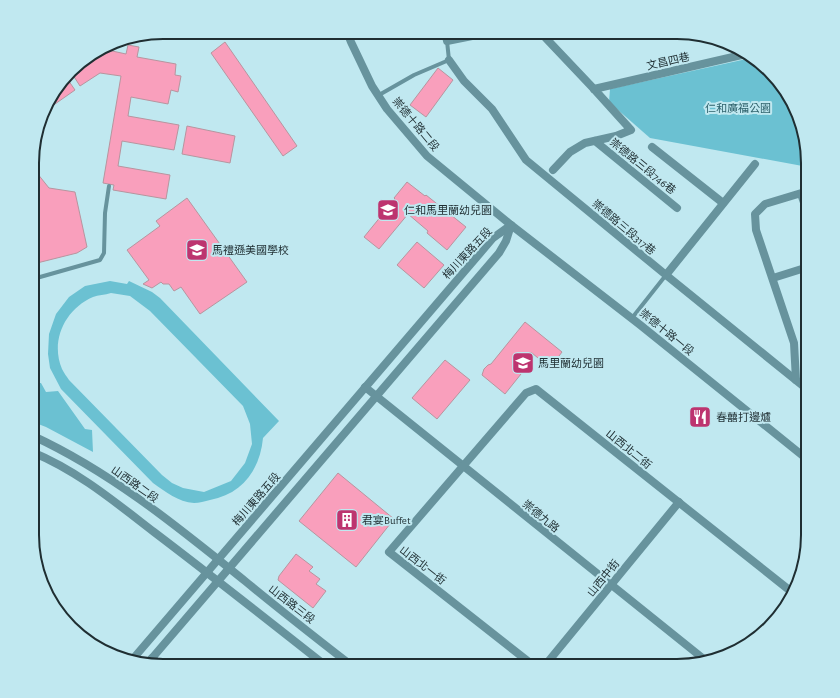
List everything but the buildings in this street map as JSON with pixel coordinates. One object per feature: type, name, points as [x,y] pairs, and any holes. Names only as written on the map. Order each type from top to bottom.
[{"type":"street","name":"崇德十路二段","points":[[350,39],[367,77],[388,109],[427,156],[512,225]]},
{"type":"street","points":[[446,39],[447,42],[460,39]]},
{"type":"street","points":[[547,39],[631,130],[616,136],[585,143],[570,152],[553,170]]},
{"type":"street","name":"文昌四巷","points":[[594,89],[738,56]]},
{"type":"street","name":"崇德路三段317巷","points":[[449,60],[464,81],[492,109],[526,160],[801,384]]},
{"type":"street","name":"崇德路三段746巷","points":[[595,141],[677,208]]},
{"type":"street","points":[[652,147],[723,203]]},
{"type":"street","points":[[666,275],[755,164]]},
{"type":"street","points":[[796,380],[794,343],[756,230],[755,214],[765,204],[801,193]]},
{"type":"street","name":"崇德十路一段","points":[[512,225],[632,318],[801,454]]},
{"type":"street","name":"梅川東路五段","points":[[135,656],[493,238],[512,225]]},
{"type":"street","name":"梅川東路五段","points":[[151,658],[504,247],[512,225]]},
{"type":"street","points":[[773,278],[801,269]]},
{"type":"street","name":"崇德九路","points":[[365,387],[701,657]]},
{"type":"street","name":"山西北二街","points":[[462,466],[526,393],[536,389],[788,589]]},
{"type":"street","name":"山西路二段","points":[[39,440],[80,460],[124,488],[218,560]]},
{"type":"street","points":[[39,455],[48,458],[85,479],[207,572],[317,659]]},
{"type":"street","name":"山西北一街","points":[[462,466],[388,552],[525,659]]},
{"type":"street","name":"山西中街","points":[[550,659],[679,502]]},
{"type":"street","name":"山西路三段","points":[[218,560],[343,659]]},
{"type":"lane","points":[[379,95],[414,76],[449,60],[447,42]]},
{"type":"lane","points":[[39,276],[100,260],[104,252],[104,213],[109,186]]},
{"type":"lane","points":[[632,318],[666,275]]},
{"type":"green space","name":"仁和廣福公園","points":[[745,59],[765,75],[780,94],[792,116],[800,147],[801,166],[650,138],[609,102],[610,89]]},
{"type":"green space","points":[[110,281],[127,284],[129,281],[152,292],[160,298],[279,421],[263,438],[258,460],[247,479],[240,486],[221,497],[198,503],[183,501],[172,496],[153,483],[61,389],[50,368],[48,354],[49,334],[56,314],[69,297],[85,286]],"holes":[[[111,293],[130,296],[150,311],[243,406],[250,424],[252,444],[245,463],[231,481],[204,492],[183,488],[172,483],[162,475],[69,380],[63,370],[59,358],[59,337],[62,327],[75,309],[83,302],[97,296]]]},
{"type":"green space","points":[[39,383],[41,383],[46,392],[58,391],[85,429],[92,430],[93,452],[39,424]]},
{"type":"place","name":"仁和馬里蘭幼兒園","points":[[388,210]]},
{"type":"place","name":"馬禮遜美國學校","points":[[197,250]]},
{"type":"place","name":"馬里蘭幼兒園","points":[[523,363]]},
{"type":"place","name":"春囍打邊爐","points":[[700,417]]},
{"type":"place","name":"君宴Buffet","points":[[347,520]]}]
